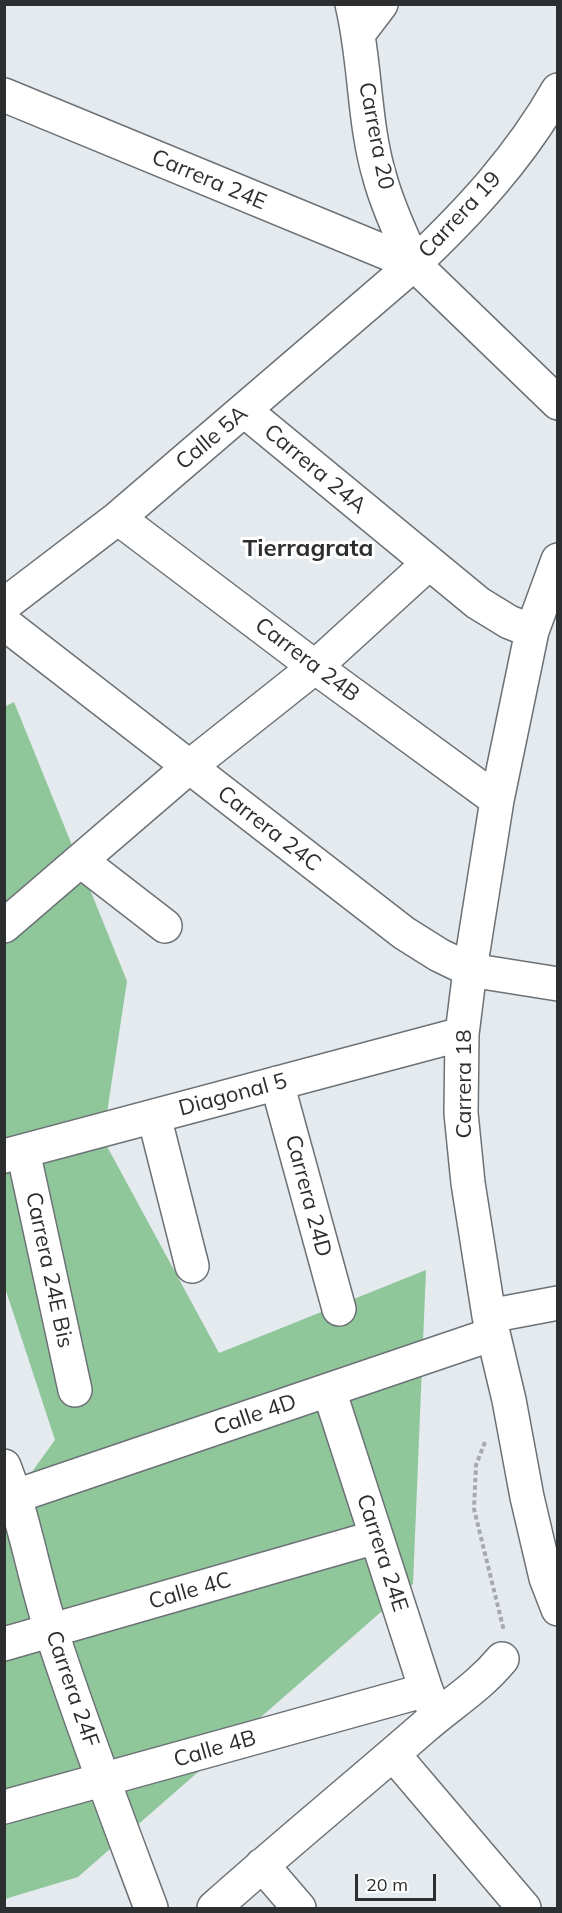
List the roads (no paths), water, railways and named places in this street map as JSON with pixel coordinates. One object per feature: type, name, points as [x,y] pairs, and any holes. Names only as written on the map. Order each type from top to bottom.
[{"type":"street","points":[[355,19],[381,4]]},
{"type":"street","name":"Carrera 20","points":[[355,19],[370,132],[380,178],[414,264]]},
{"type":"street","name":"Carrera 19","points":[[558,90],[538,125],[499,176],[459,222],[414,264],[558,403]]},
{"type":"street","name":"Carrera 24E","points":[[4,94],[414,264]]},
{"type":"street","name":"Calle 5A","points":[[4,605],[118,518],[414,264]]},
{"type":"street","name":"Carrera 24A","points":[[244,411],[478,603],[509,622],[532,631]]},
{"type":"street","name":"Carrera 24B","points":[[118,518],[315,667],[497,800]]},
{"type":"street","name":"Carrera 18","points":[[558,560],[532,631],[497,800],[462,1034],[461,1113],[468,1183],[491,1325],[546,1578],[558,1609]]},
{"type":"street","points":[[4,926],[189,767],[315,667],[429,563]]},
{"type":"street","name":"Carrera 24C","points":[[4,623],[404,933],[439,955],[470,970],[558,984]]},
{"type":"street","points":[[81,861],[165,926]]},
{"type":"street","name":"Diagonal 5","points":[[14,1153],[462,1034]]},
{"type":"street","name":"Carrera 24D","points":[[277,1083],[339,1309]]},
{"type":"street","points":[[154,1116],[192,1266]]},
{"type":"street","name":"Carrera 24E Bis","points":[[14,1153],[75,1390]]},
{"type":"street","points":[[491,1325],[558,1303]]},
{"type":"street","name":"Calle 4D","points":[[10,1481],[329,1389],[491,1325]]},
{"type":"street","name":"Carrera 24E","points":[[329,1389],[432,1703]]},
{"type":"street","name":"Carrera 24F","points":[[10,1481],[51,1631],[151,1908]]},
{"type":"street","name":"Calle 4C","points":[[4,1644],[376,1537]]},
{"type":"street","points":[[214,1908],[393,1754],[432,1703],[485,1679],[502,1659]]},
{"type":"street","name":"Calle 4B","points":[[4,1807],[103,1780],[432,1703]]},
{"type":"street","points":[[393,1754],[524,1908]]},
{"type":"street","points":[[262,1865],[299,1908]]},
{"type":"district","name":"Tierragrata","points":[[308,549]]}]
